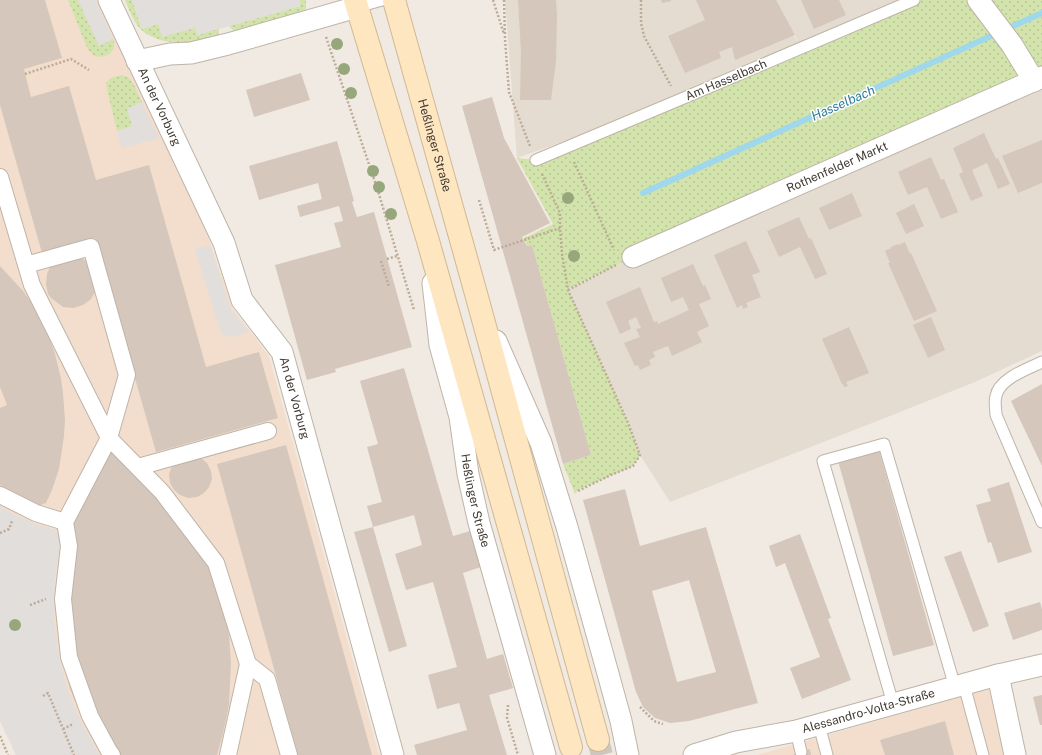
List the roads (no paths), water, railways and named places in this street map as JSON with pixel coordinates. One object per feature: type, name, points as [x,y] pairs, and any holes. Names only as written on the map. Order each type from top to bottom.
[{"type":"main road","name":"Heßlinger Straße","points":[[394,0],[476,290],[598,740]]},
{"type":"main road","name":"Heßlinger Straße","points":[[356,3],[428,241],[571,747]]},
{"type":"street","name":"An der Vorburg","points":[[109,0],[224,243],[242,300],[282,352],[393,755]]},
{"type":"street","points":[[978,0],[1038,79]]},
{"type":"street","points":[[137,61],[170,54],[198,52],[228,44],[356,3]]},
{"type":"street","name":"Rothenfelder Markt","points":[[626,260],[1038,79]]},
{"type":"street","points":[[0,177],[3,197],[32,285],[109,438],[162,492],[216,562],[248,664],[228,755]]},
{"type":"street","name":"Heßlinger Straße","points":[[428,241],[440,345],[460,417],[468,474],[478,516],[545,755]]},
{"type":"street","points":[[26,265],[92,247],[127,375],[109,438],[65,522],[69,546],[54,599],[86,720],[112,755]]},
{"type":"street","name":"Heßlinger Straße","points":[[476,290],[511,377],[541,443],[567,527],[607,670],[621,721],[628,755]]},
{"type":"street","points":[[138,467],[268,431]]},
{"type":"street","points":[[0,495],[13,516],[36,513],[65,522]]},
{"type":"street","points":[[248,664],[267,679],[289,755]]},
{"type":"street","name":"Alessandro-Volta-Straße","points":[[694,755],[736,742],[796,731],[998,675],[1042,665]]},
{"type":"street","points":[[998,675],[1014,755]]},
{"type":"lane","points":[[356,3],[382,0]]},
{"type":"lane","name":"Am Hasselbach","points":[[536,160],[914,0]]},
{"type":"lane","points":[[1042,362],[1018,373],[1002,383],[996,396],[996,415],[1042,522]]},
{"type":"lane","points":[[893,704],[823,461],[884,444],[983,755]]},
{"type":"lane","points":[[819,725],[828,755]]},
{"type":"lane","points":[[796,731],[801,752]]},
{"type":"waterway","name":"Hasselbach","points":[[643,193],[1042,13]]},
{"type":"tunnel","points":[[598,740],[602,755]]}]
